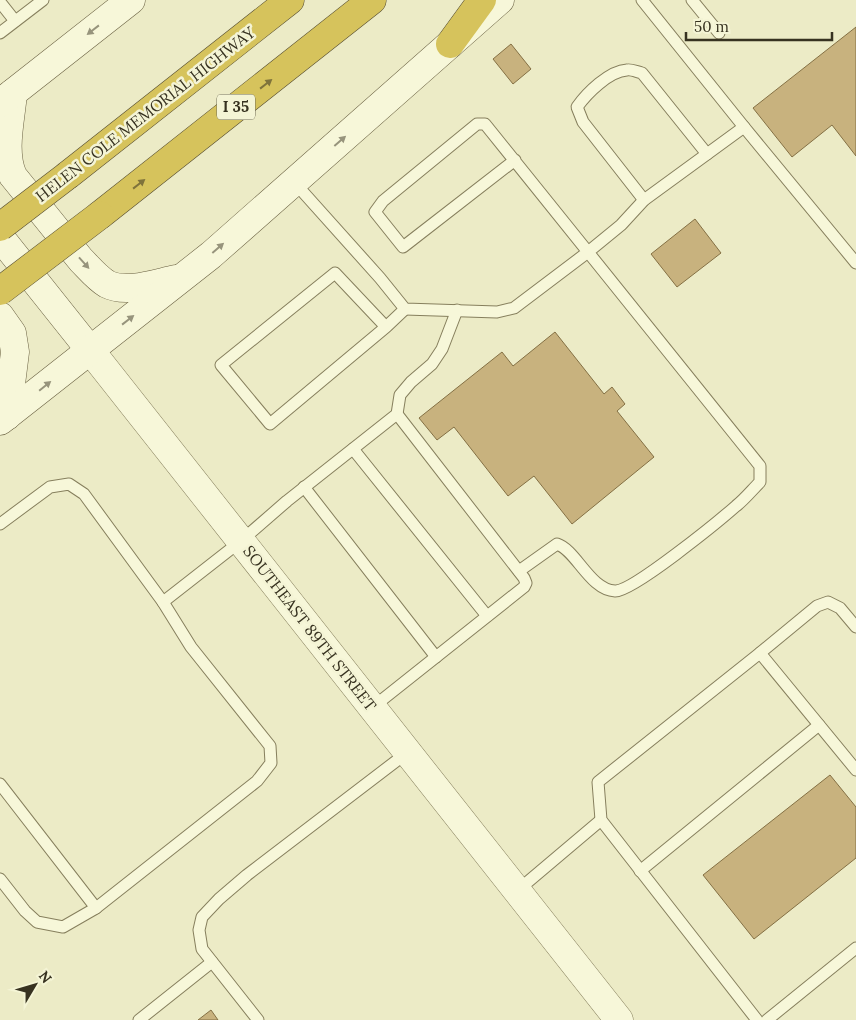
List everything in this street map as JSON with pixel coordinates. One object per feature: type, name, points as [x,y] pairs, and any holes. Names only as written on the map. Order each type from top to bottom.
[{"type":"highway","name":"HELEN COLE MEMORIAL HIGHWAY","points":[[0,227],[290,0]]},
{"type":"highway","name":"I 35","points":[[0,291],[100,215],[372,0]]},
{"type":"highway","points":[[450,44],[482,0]]},
{"type":"main road","points":[[131,0],[7,98],[10,168],[13,176],[81,260],[93,273],[109,285],[124,288],[180,279]]},
{"type":"main road","points":[[3,419],[211,255],[500,0]]},
{"type":"main road","name":"SOUTHEAST 89TH STREET","points":[[0,237],[619,1020]]},
{"type":"main road","points":[[0,316],[12,333],[15,352],[3,419]]},
{"type":"lane","points":[[0,33],[43,0]]},
{"type":"lane","points":[[642,0],[856,263]]},
{"type":"lane","points":[[692,0],[720,33]]},
{"type":"lane","points":[[0,2],[15,21]]},
{"type":"lane","points":[[644,200],[583,122],[577,107],[585,95],[614,73],[628,69],[642,73],[707,154]]},
{"type":"lane","points":[[514,160],[403,248],[375,212],[384,201],[476,124],[485,124],[514,160],[588,252],[760,466],[760,482],[737,505],[632,586],[615,591],[603,587],[589,576],[563,546],[556,544],[519,571]]},
{"type":"lane","points":[[386,327],[336,273],[221,365],[270,424],[386,327],[405,309],[497,312],[514,308],[621,225],[644,200],[744,127]]},
{"type":"lane","points":[[294,182],[380,278],[405,309]]},
{"type":"lane","points":[[373,707],[524,587],[526,583],[519,571],[398,414],[400,395],[411,382],[432,364],[442,349],[457,310]]},
{"type":"lane","points":[[162,602],[241,541],[304,487],[398,414]]},
{"type":"lane","points":[[353,449],[487,616]]},
{"type":"lane","points":[[0,524],[50,488],[69,484],[84,494],[162,602],[191,647],[270,746],[271,763],[257,781],[96,908],[63,927],[37,922],[25,911],[0,879]]},
{"type":"lane","points":[[304,487],[436,656]]},
{"type":"lane","points":[[757,1020],[601,820],[598,782],[760,654],[817,606],[828,602],[840,608],[856,628]]},
{"type":"lane","points":[[760,654],[856,770]]},
{"type":"lane","points":[[640,870],[819,725]]},
{"type":"lane","points":[[258,1020],[202,950],[199,930],[202,917],[219,899],[247,876],[408,752]]},
{"type":"lane","points":[[0,784],[96,908]]},
{"type":"lane","points":[[517,890],[601,820]]},
{"type":"lane","points":[[767,1020],[856,948]]},
{"type":"lane","points":[[139,1020],[212,962]]},
{"type":"building","points":[[856,27],[856,156],[832,125],[792,157],[753,108]]},
{"type":"building","points":[[511,44],[531,69],[513,84],[493,59]]},
{"type":"building","points":[[695,219],[721,253],[677,287],[651,254]]},
{"type":"building","points":[[555,332],[604,394],[612,387],[625,404],[617,411],[654,457],[572,524],[534,476],[508,496],[454,427],[437,440],[419,418],[502,352],[513,366]]},
{"type":"building","points":[[830,775],[856,807],[856,858],[754,939],[703,875]]},
{"type":"building","points":[[211,1010],[218,1020],[198,1020]]}]
